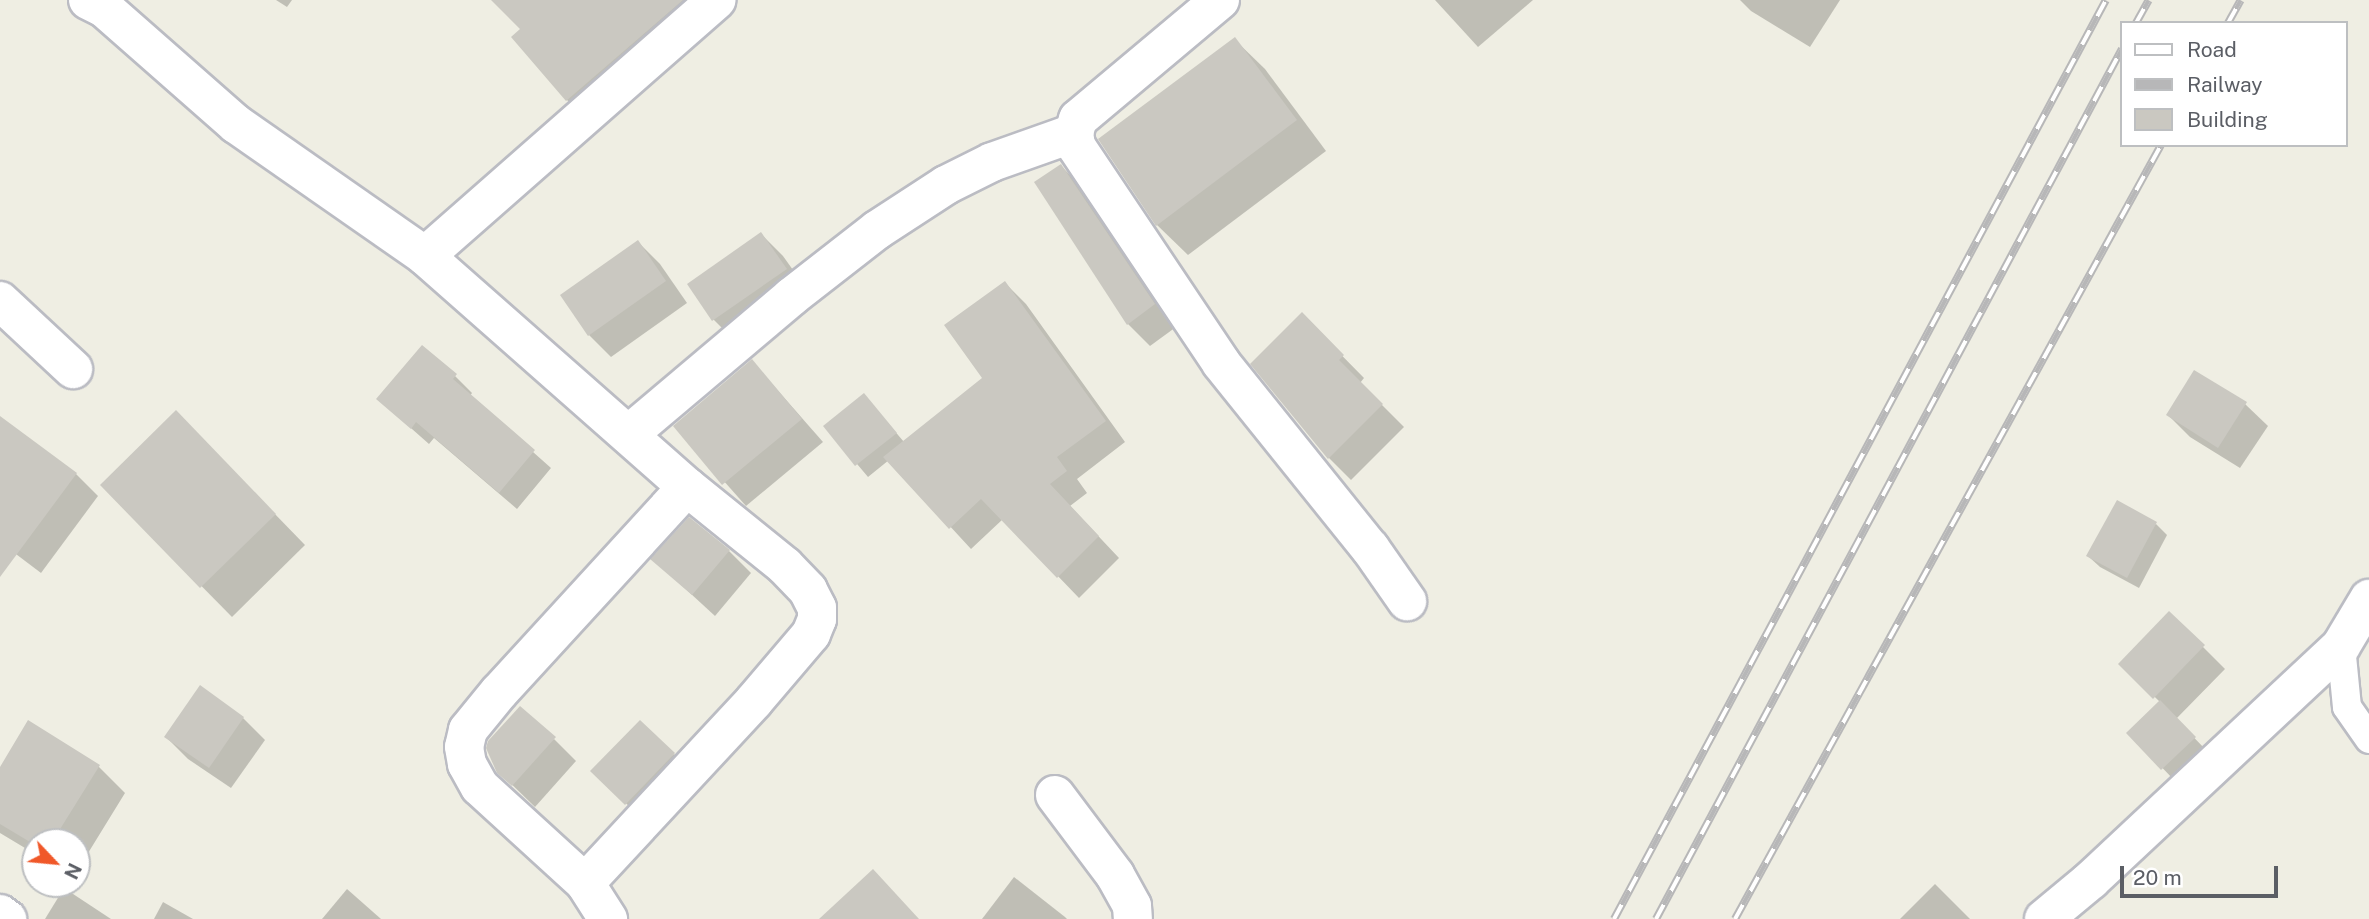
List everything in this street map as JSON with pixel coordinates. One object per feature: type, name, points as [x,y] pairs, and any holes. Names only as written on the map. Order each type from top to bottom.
[{"type":"street","points":[[89,0],[103,8],[236,124],[425,256],[629,433],[687,487],[785,566],[808,590],[817,608],[817,619],[811,634],[754,701],[585,883]]},
{"type":"street","points":[[425,256],[716,0]]},
{"type":"street","points":[[1220,0],[1078,118],[1074,133],[1076,146],[1221,363],[1370,548],[1407,601]]},
{"type":"street","points":[[629,433],[791,297],[877,230],[958,179],[1004,157],[1074,133]]},
{"type":"street","points":[[0,301],[73,369]]},
{"type":"street","points":[[608,919],[585,883],[480,787],[467,764],[464,747],[468,730],[499,692],[687,487]]},
{"type":"street","points":[[2044,919],[2091,880],[2341,646],[2369,599]]},
{"type":"street","points":[[1055,795],[1115,876],[1132,906],[1133,919]]},
{"type":"street","points":[[0,914],[7,919]]},
{"type":"lane","points":[[2341,646],[2347,707],[2369,739]]},
{"type":"building","points":[[491,0],[683,0],[566,101],[511,37],[520,29]]},
{"type":"building","points":[[1235,37],[1297,120],[1156,226],[1098,139]]},
{"type":"building","points":[[1061,164],[1155,304],[1127,325],[1034,182]]},
{"type":"building","points":[[761,232],[787,269],[712,321],[687,284]]},
{"type":"building","points":[[638,240],[666,281],[588,336],[560,295]]},
{"type":"building","points":[[1005,281],[1106,421],[1057,457],[1067,471],[1050,484],[1099,536],[1057,578],[981,499],[949,529],[883,457],[982,378],[944,325]]},
{"type":"building","points":[[1302,312],[1344,355],[1339,360],[1383,404],[1328,459],[1250,364]]},
{"type":"building","points":[[422,345],[457,374],[453,379],[535,450],[499,493],[416,422],[411,429],[376,399]]},
{"type":"building","points":[[752,359],[802,419],[722,485],[673,426]]},
{"type":"building","points":[[2194,370],[2247,402],[2218,448],[2166,415]]},
{"type":"building","points":[[864,393],[897,433],[855,466],[823,426]]},
{"type":"building","points":[[176,410],[276,514],[200,588],[100,485]]},
{"type":"building","points":[[0,416],[77,473],[0,577]]},
{"type":"building","points":[[2117,500],[2157,522],[2127,578],[2086,556]]},
{"type":"building","points":[[689,517],[730,550],[692,595],[650,559]]},
{"type":"building","points":[[2169,611],[2205,645],[2153,699],[2118,664]]},
{"type":"building","points":[[200,685],[244,717],[209,768],[164,737]]},
{"type":"building","points":[[2160,700],[2196,737],[2161,770],[2126,733]]},
{"type":"building","points":[[520,706],[556,737],[512,786],[497,773],[486,748],[488,741]]},
{"type":"building","points":[[28,720],[100,765],[61,828],[21,828],[21,837],[0,824],[0,767]]},
{"type":"building","points":[[640,720],[675,753],[625,805],[590,771]]},
{"type":"building","points":[[873,869],[919,919],[819,919]]},
{"type":"railway","points":[[1614,919],[2106,0]]},
{"type":"railway","points":[[2137,21],[2149,0]]},
{"type":"railway","points":[[2229,21],[2241,0]]},
{"type":"railway","points":[[1656,919],[2120,53]]},
{"type":"railway","points":[[1735,919],[2160,147]]}]
